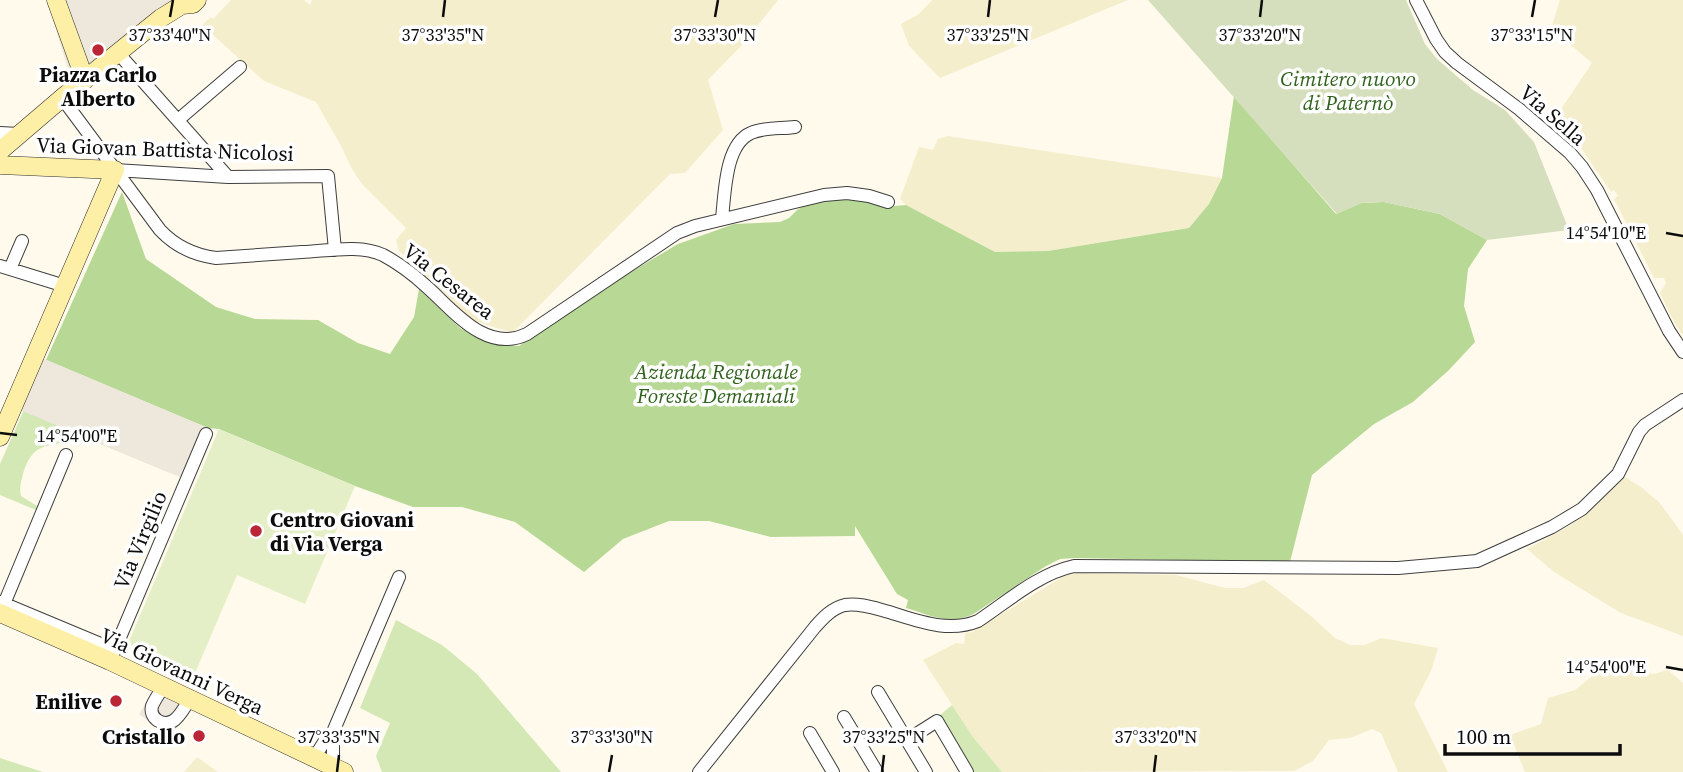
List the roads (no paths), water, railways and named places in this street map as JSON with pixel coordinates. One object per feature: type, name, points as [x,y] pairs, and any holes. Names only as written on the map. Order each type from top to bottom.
[{"type":"street","points":[[56,0],[74,89]]},
{"type":"street","name":"Via Sella","points":[[1416,0],[1445,52],[1518,109],[1570,153],[1582,167],[1597,190],[1669,331],[1683,352]]},
{"type":"street","points":[[0,151],[74,89],[121,56],[161,9],[183,2]]},
{"type":"street","points":[[121,56],[228,177]]},
{"type":"street","points":[[178,120],[240,68]]},
{"type":"street","name":"Via Cesarea","points":[[74,89],[115,170],[167,237],[186,250],[216,258],[335,250],[372,251],[382,254],[406,270],[469,326],[491,337],[521,337],[677,233],[722,218],[743,216],[824,195],[847,193],[888,202]]},
{"type":"street","points":[[722,218],[728,172],[737,144],[752,132],[795,127]]},
{"type":"street","points":[[0,133],[19,134]]},
{"type":"street","name":"Via Giovan Battista Nicolosi","points":[[0,164],[228,177],[328,176],[335,250]]},
{"type":"street","points":[[0,437],[115,170]]},
{"type":"street","points":[[22,241],[5,268],[65,286]]},
{"type":"street","points":[[699,772],[824,617],[834,609],[845,605],[869,607],[937,626],[953,627],[978,621],[1045,576],[1074,566],[1398,568],[1477,561],[1552,527],[1582,509],[1618,474],[1645,425],[1683,400]]},
{"type":"street","name":"Via Virgilio","points":[[113,656],[205,434]]},
{"type":"street","points":[[1,606],[66,455]]},
{"type":"street","points":[[338,769],[334,732],[399,577]]},
{"type":"street","name":"Via Giovanni Verga","points":[[1,606],[113,656],[164,686],[338,769]]},
{"type":"street","points":[[164,686],[152,707],[152,713],[159,722],[170,723],[176,720],[190,699]]},
{"type":"street","points":[[878,692],[926,772]]},
{"type":"street","points":[[844,717],[877,772]]},
{"type":"street","points":[[907,740],[937,722],[967,772]]},
{"type":"street","points":[[314,758],[328,736],[334,732]]},
{"type":"street","points":[[810,733],[833,772]]},
{"type":"place","name":"Piazza Carlo Alberto","points":[[98,50]]},
{"type":"place","name":"Centro Giovani di Via Verga","points":[[256,531]]},
{"type":"place","name":"Enilive","points":[[116,701]]},
{"type":"place","name":"Cristallo","points":[[199,736]]},
{"type":"park label","name":"Cimitero nuovo di Paternò","points":[[1348,90]]},
{"type":"park label","name":"Azienda Regionale Foreste Demaniali","points":[[716,383]]}]
